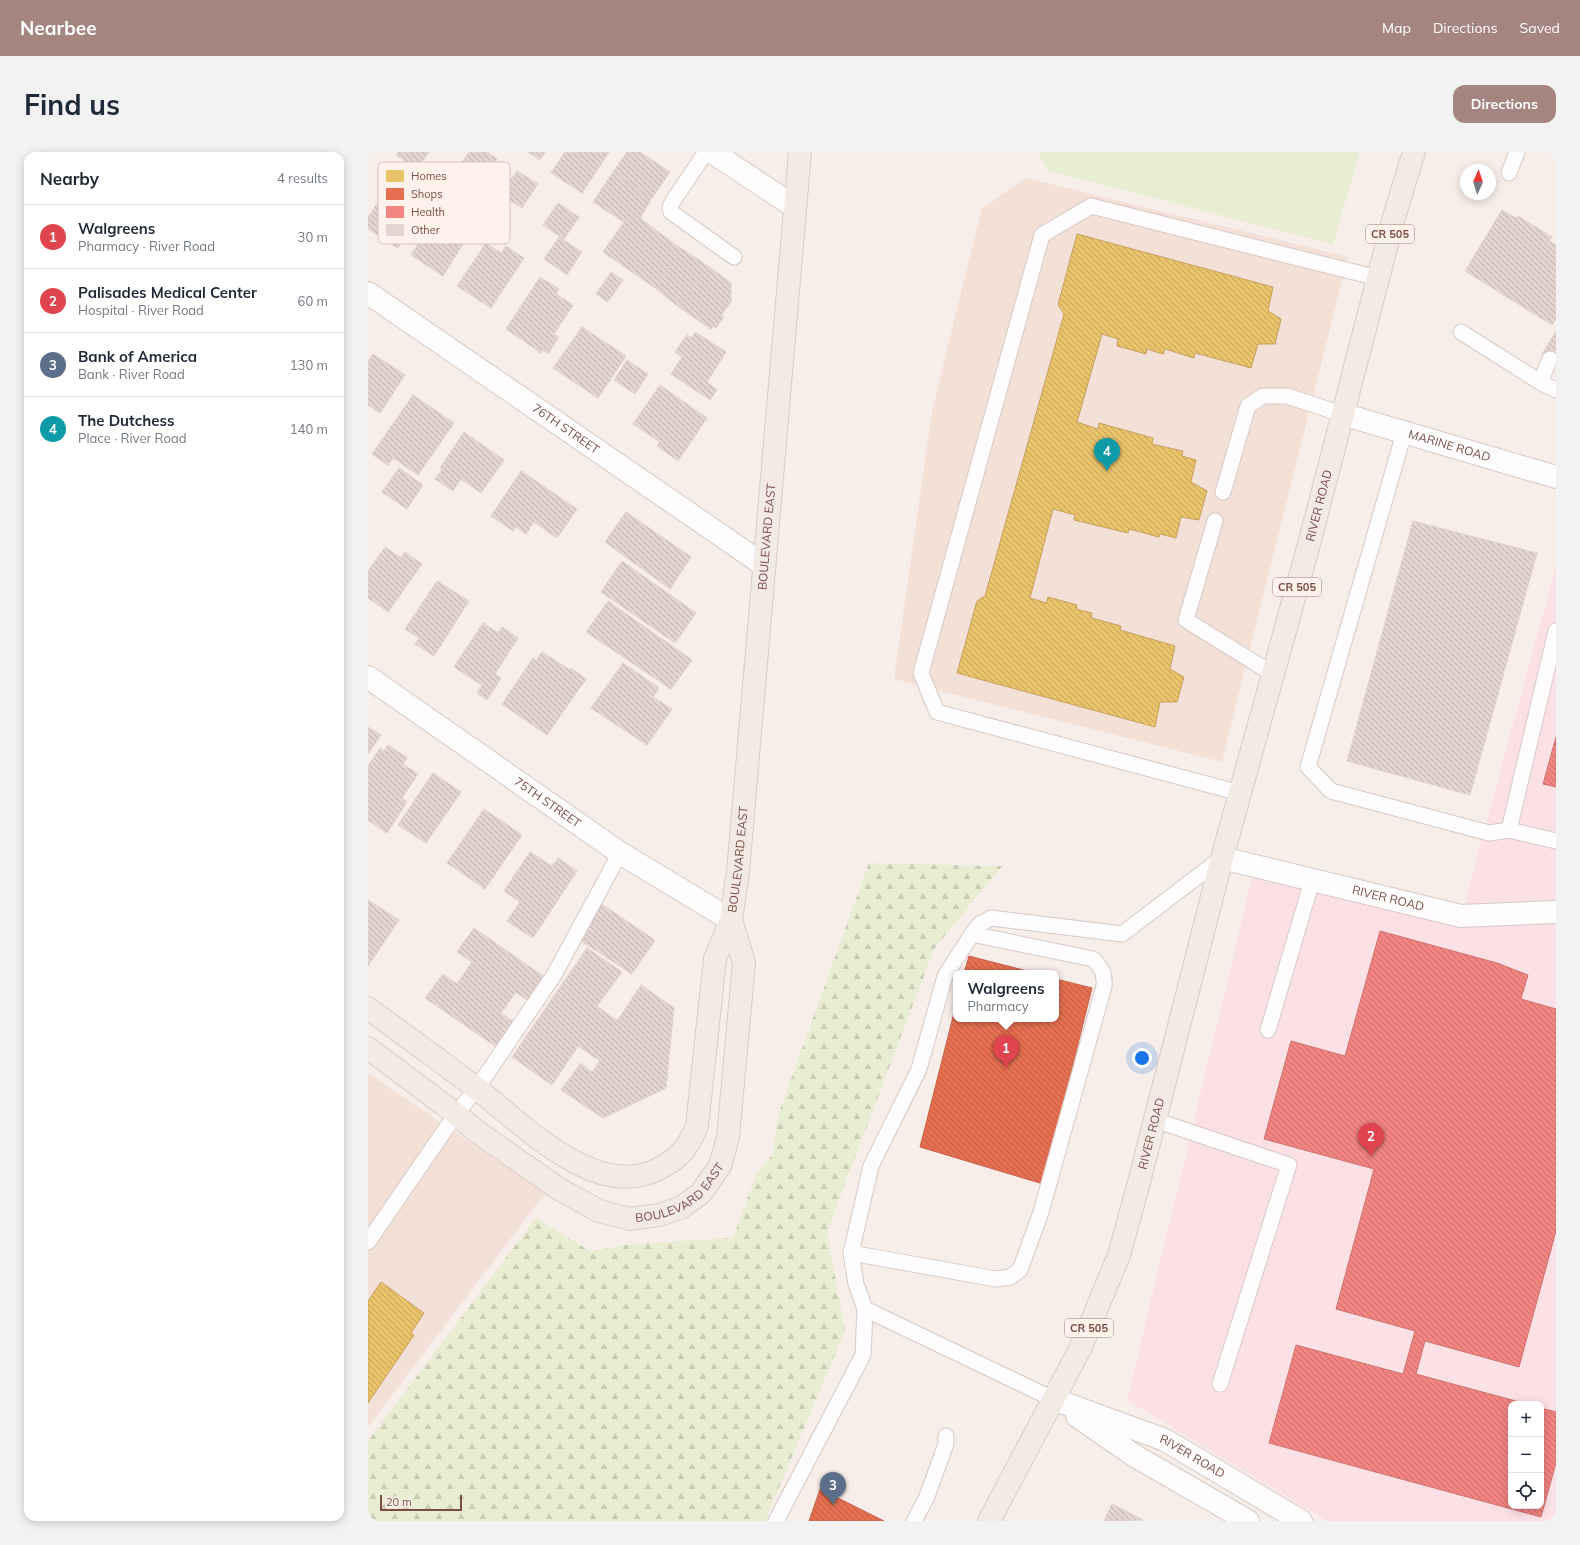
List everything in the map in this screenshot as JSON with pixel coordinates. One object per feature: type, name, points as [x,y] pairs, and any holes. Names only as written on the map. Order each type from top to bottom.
[{"type":"main road","name":"RIVER ROAD","points":[[988,1521],[1081,1346],[1119,1255],[1222,858],[1273,674],[1378,278],[1414,152]]},
{"type":"main road","name":"BOULEVARD EAST","points":[[368,1008],[477,1088],[558,1152],[587,1169],[610,1175],[633,1176],[653,1172],[672,1162],[689,1146],[697,1126],[715,959],[731,920],[738,872],[799,159]]},
{"type":"main road","name":"BOULEVARD EAST","points":[[368,1048],[456,1114],[476,1131],[559,1189],[599,1212],[630,1219],[659,1215],[682,1207],[701,1193],[720,1166],[728,1137],[744,962],[731,920]]},
{"type":"street","points":[[712,152],[795,207]]},
{"type":"street","name":"76TH STREET","points":[[368,293],[764,565]]},
{"type":"street","name":"MARINE ROAD","points":[[1342,414],[1555,472]]},
{"type":"street","name":"75TH STREET","points":[[368,677],[620,853],[731,920]]},
{"type":"street","name":"RIVER ROAD","points":[[1222,858],[1461,916],[1556,912]]},
{"type":"street","points":[[1053,1399],[1135,1456],[1248,1521]]},
{"type":"street","name":"RIVER ROAD","points":[[1053,1399],[1165,1440],[1301,1521]]},
{"type":"lane","points":[[706,152],[673,201],[670,207],[671,212],[734,257]]},
{"type":"lane","points":[[1509,173],[1518,152]]},
{"type":"lane","points":[[1240,794],[937,712],[921,673],[1042,235],[1091,206],[1378,278]]},
{"type":"lane","points":[[1461,332],[1540,382],[1556,390]]},
{"type":"lane","points":[[1540,382],[1550,359]]},
{"type":"lane","points":[[1223,492],[1248,406],[1263,396],[1286,396],[1342,414]]},
{"type":"lane","points":[[1404,432],[1308,767],[1331,791],[1490,832],[1509,830],[1556,842]]},
{"type":"lane","points":[[1215,521],[1186,620],[1273,674]]},
{"type":"lane","points":[[1509,830],[1556,631]]},
{"type":"lane","points":[[368,1242],[456,1114],[477,1088],[554,975],[620,853]]},
{"type":"lane","points":[[776,1521],[863,1355],[865,1309],[856,1284],[851,1253],[871,1166],[919,1069],[945,976],[972,934],[980,924],[991,918],[1122,934],[1222,858]]},
{"type":"lane","points":[[1268,1030],[1312,881]]},
{"type":"lane","points":[[851,1253],[996,1279],[1010,1277],[1020,1270],[1041,1212],[1104,986],[1104,976],[1100,966],[1093,959],[972,934]]},
{"type":"lane","points":[[1155,1120],[1289,1165],[1220,1384]]},
{"type":"lane","points":[[865,1309],[1053,1399]]},
{"type":"lane","points":[[914,1521],[926,1499],[946,1444],[946,1436]]},
{"type":"shaded area","points":[[1026,178],[1348,257],[1222,762],[894,679],[932,411],[982,208]]},
{"type":"shaded area","points":[[1556,566],[1556,1521],[1327,1521],[1127,1400],[1257,857],[1462,912]]},
{"type":"shaded area","points":[[368,1073],[545,1193],[368,1427]]},
{"type":"green space","points":[[1038,152],[1360,152],[1333,244],[1048,171]]},
{"type":"green space","points":[[869,863],[1002,866],[934,949],[827,1232],[845,1331],[765,1521],[368,1521],[368,1441],[536,1218],[590,1251],[632,1244],[733,1238],[756,1175],[773,1154],[778,1115]]},
{"type":"building: Homes","points":[[1077,234],[1273,287],[1268,311],[1281,319],[1275,344],[1258,344],[1251,368],[1195,353],[1194,358],[1165,349],[1163,354],[1147,349],[1146,354],[1117,346],[1118,339],[1102,334],[1077,422],[1098,429],[1099,423],[1153,438],[1152,444],[1183,451],[1182,456],[1196,460],[1191,482],[1207,491],[1199,520],[1181,517],[1176,538],[1160,534],[1159,537],[1129,529],[1128,533],[1074,520],[1075,515],[1053,509],[1030,598],[1046,603],[1048,597],[1077,605],[1076,609],[1092,613],[1091,618],[1121,626],[1120,630],[1175,646],[1170,669],[1184,677],[1177,702],[1160,702],[1155,727],[957,673],[977,601],[985,596],[1064,314],[1058,305]]},
{"type":"building: Homes","points":[[381,1282],[424,1313],[411,1333],[414,1335],[368,1403],[368,1301]]},
{"type":"building: Shops","points":[[969,956],[1023,970],[965,970]]},
{"type":"building: Shops","points":[[1059,980],[1092,988],[1043,1184],[920,1147],[953,1017],[953,1022],[1059,1022]]},
{"type":"building: Shops","points":[[820,1489],[884,1521],[809,1521]]},
{"type":"building: Health","points":[[1556,737],[1556,787],[1543,784]]},
{"type":"building: Health","points":[[1380,931],[1497,963],[1528,975],[1521,999],[1556,1009],[1556,1231],[1519,1367],[1425,1341],[1416,1374],[1516,1401],[1508,1401],[1508,1508],[1269,1443],[1296,1345],[1403,1374],[1415,1331],[1336,1309],[1374,1169],[1264,1139],[1291,1041],[1345,1056]]},
{"type":"building: Health","points":[[1544,1409],[1556,1412],[1556,1463],[1544,1506]]},
{"type":"building: Health","points":[[1512,1509],[1543,1509],[1541,1517]]},
{"type":"building: Other","points":[[398,152],[429,152],[422,162],[406,162],[396,155]]},
{"type":"building: Other","points":[[469,152],[487,152],[497,159],[495,162],[463,162]]},
{"type":"building: Other","points":[[528,152],[545,152],[540,160]]},
{"type":"building: Other","points":[[565,152],[609,152],[582,193],[551,173]]},
{"type":"building: Other","points":[[627,152],[640,152],[670,172],[652,198],[613,172]]},
{"type":"building: Other","points":[[517,171],[538,184],[522,208],[510,200],[510,181]]},
{"type":"building: Other","points":[[613,172],[652,198],[640,218],[624,222],[593,202]]},
{"type":"building: Other","points":[[378,202],[378,235],[368,229],[368,217]]},
{"type":"building: Other","points":[[558,203],[579,217],[564,239],[543,225]]},
{"type":"building: Other","points":[[1502,210],[1516,218],[1518,216],[1552,237],[1549,241],[1556,245],[1556,318],[1552,325],[1465,271]]},
{"type":"building: Other","points":[[640,218],[657,231],[629,270],[603,252],[624,222]]},
{"type":"building: Other","points":[[657,231],[682,249],[655,288],[629,270]]},
{"type":"building: Other","points":[[559,237],[582,252],[567,275],[544,259]]},
{"type":"building: Other","points":[[392,244],[401,244],[398,248]]},
{"type":"building: Other","points":[[418,244],[463,244],[443,276],[411,255]]},
{"type":"building: Other","points":[[485,244],[501,253],[506,246],[524,258],[491,308],[457,286]]},
{"type":"building: Other","points":[[682,249],[708,266],[679,307],[655,288]]},
{"type":"building: Other","points":[[708,266],[731,283],[731,302],[721,315],[724,317],[716,328],[713,326],[711,329],[679,307]]},
{"type":"building: Other","points":[[611,272],[623,280],[608,302],[596,294]]},
{"type":"building: Other","points":[[540,277],[559,289],[556,294],[573,305],[554,334],[559,337],[548,354],[543,350],[541,353],[506,329]]},
{"type":"building: Other","points":[[582,327],[626,356],[598,398],[553,368]]},
{"type":"building: Other","points":[[1556,331],[1556,363],[1542,354]]},
{"type":"building: Other","points":[[695,332],[726,352],[707,382],[717,390],[710,400],[671,374],[682,357],[675,352],[687,335],[692,338]]},
{"type":"building: Other","points":[[373,354],[405,375],[380,413],[368,405],[368,362]]},
{"type":"building: Other","points":[[627,360],[648,374],[635,394],[614,380]]},
{"type":"building: Other","points":[[660,385],[707,418],[678,461],[657,446],[660,442],[633,424]]},
{"type":"building: Other","points":[[413,395],[454,423],[418,475],[393,458],[388,465],[372,454]]},
{"type":"building: Other","points":[[464,432],[504,460],[481,493],[461,479],[453,491],[435,479],[442,470],[440,468]]},
{"type":"building: Other","points":[[399,468],[423,485],[407,509],[382,492]]},
{"type":"building: Other","points":[[521,471],[577,509],[557,538],[534,522],[526,534],[516,527],[513,531],[491,516]]},
{"type":"building: Other","points":[[626,512],[691,557],[670,589],[605,542]]},
{"type":"building: Other","points":[[1413,521],[1537,553],[1470,795],[1347,761]]},
{"type":"building: Other","points":[[385,547],[401,558],[405,552],[422,564],[388,612],[368,598],[368,571]]},
{"type":"building: Other","points":[[622,561],[696,613],[675,643],[601,592]]},
{"type":"building: Other","points":[[437,581],[469,601],[434,656],[415,644],[419,638],[405,629]]},
{"type":"building: Other","points":[[608,601],[692,660],[671,689],[586,632]]},
{"type":"building: Other","points":[[483,623],[498,633],[502,627],[518,638],[495,674],[501,678],[487,700],[477,693],[482,685],[454,667]]},
{"type":"building: Other","points":[[542,652],[570,670],[571,668],[586,679],[547,735],[502,704],[533,658],[536,661]]},
{"type":"building: Other","points":[[623,663],[659,688],[653,697],[672,709],[647,745],[591,708]]},
{"type":"building: Other","points":[[368,727],[381,735],[368,754]]},
{"type":"building: Other","points":[[388,745],[407,758],[403,764],[418,774],[402,798],[407,802],[387,833],[368,820],[368,766],[380,748],[384,751]]},
{"type":"building: Other","points":[[433,773],[461,792],[426,843],[398,825]]},
{"type":"building: Other","points":[[484,809],[522,835],[485,889],[447,863]]},
{"type":"building: Other","points":[[530,852],[552,866],[558,858],[577,871],[533,938],[507,921],[520,902],[504,891]]},
{"type":"building: Other","points":[[368,900],[399,920],[368,966]]},
{"type":"building: Other","points":[[600,903],[655,940],[632,974],[578,939]]},
{"type":"building: Other","points":[[474,928],[546,978],[529,1002],[516,992],[501,1013],[515,1023],[498,1048],[425,998],[443,974],[457,984],[472,962],[457,952]]},
{"type":"building: Other","points":[[587,948],[622,972],[597,1006],[617,1021],[641,985],[674,1008],[666,1088],[603,1118],[561,1090],[581,1063],[592,1072],[600,1061],[578,1046],[552,1085],[512,1057]]},
{"type":"building: Other","points":[[1112,1504],[1143,1520],[1104,1521]]},
{"type":"place","name":"The Dutchess","points":[[1107,471]]},
{"type":"place","name":"Walgreens","points":[[1006,1068]]},
{"type":"place","name":"Palisades Medical Center","points":[[1371,1156]]},
{"type":"place","name":"Bank of America","points":[[833,1505]]}]
